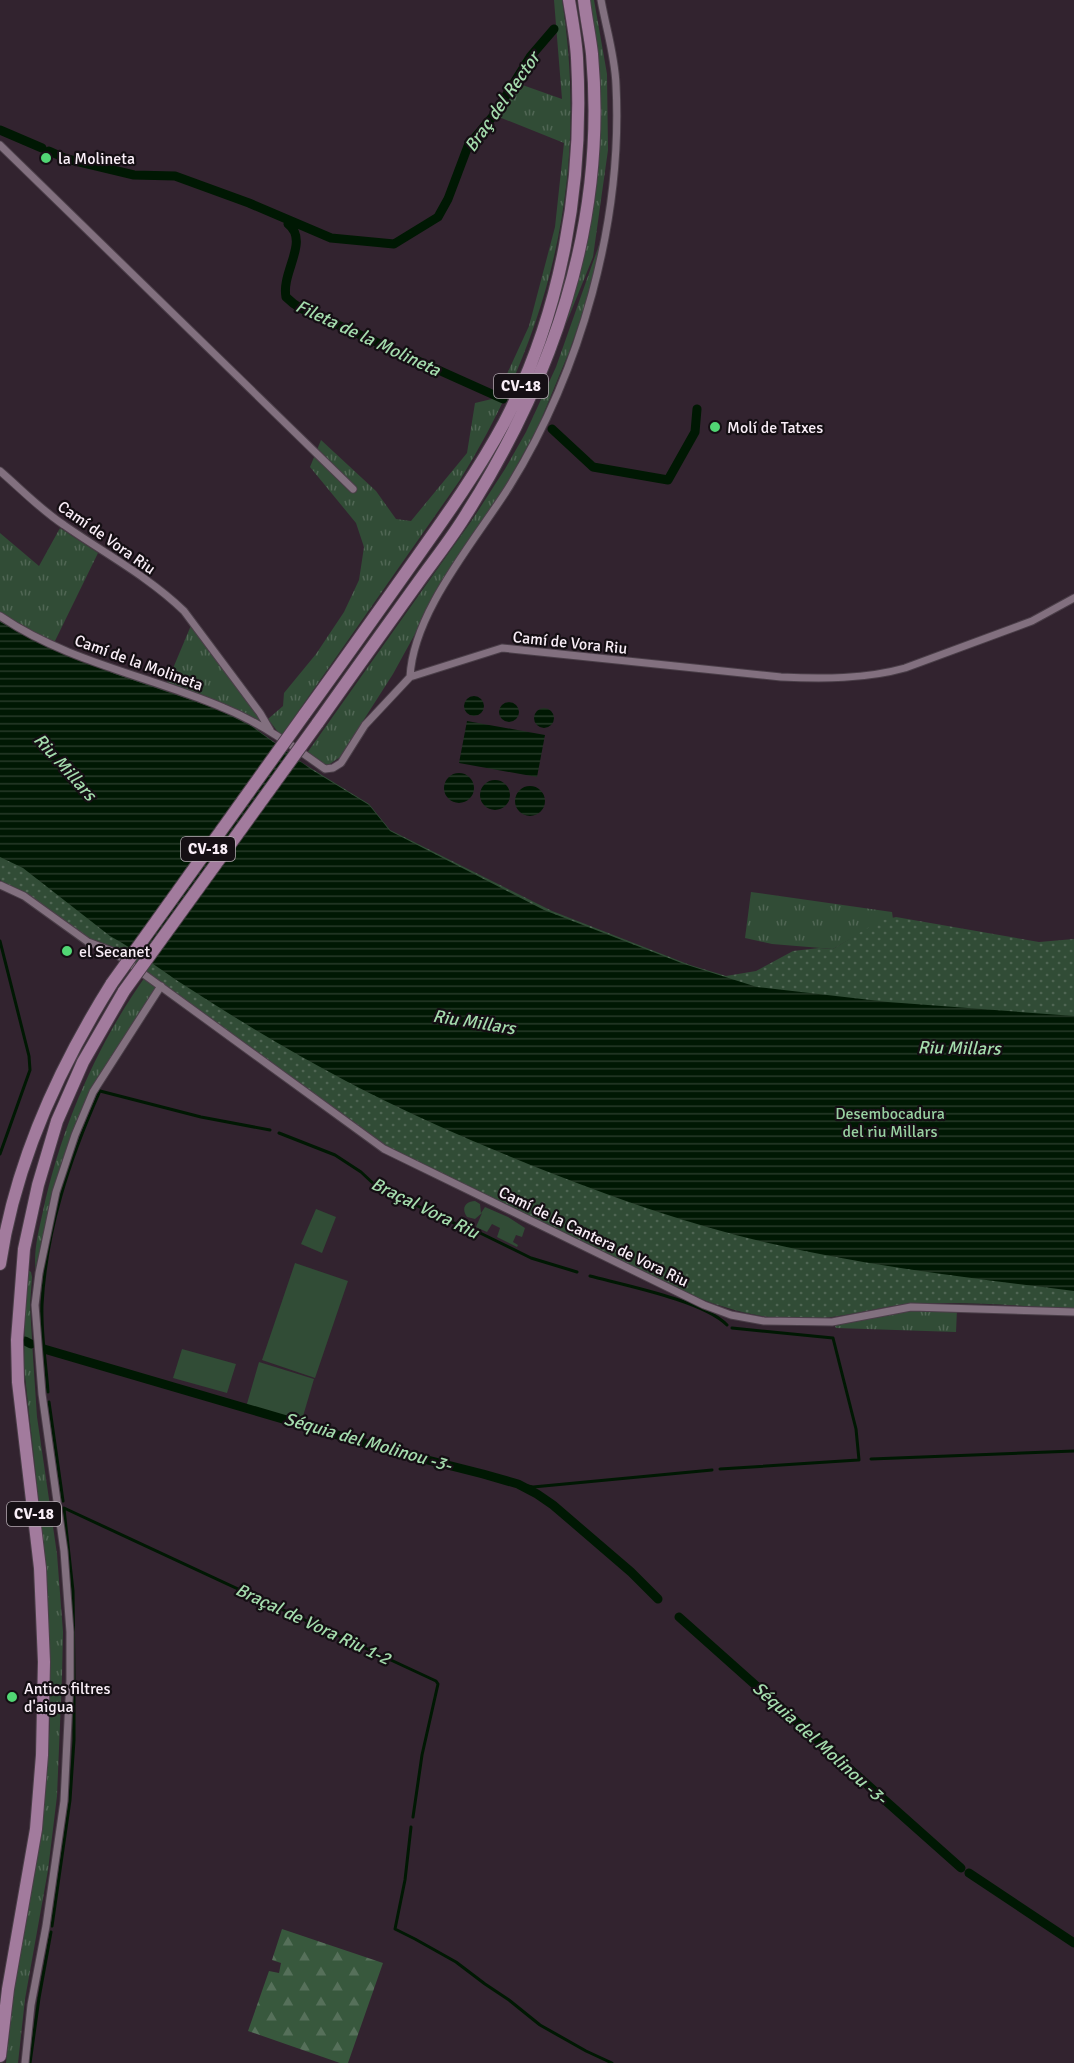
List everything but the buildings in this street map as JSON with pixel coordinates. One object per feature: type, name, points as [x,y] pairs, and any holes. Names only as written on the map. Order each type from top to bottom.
[{"type":"main road","name":"CV-18","points":[[0,1264],[4,1239],[21,1177],[44,1111],[71,1052],[112,983],[454,506],[504,423],[531,363],[553,298],[566,245],[575,184],[579,119],[577,57],[569,0]]},
{"type":"main road","name":"CV-18","points":[[0,2056],[8,1989],[36,1829],[42,1755],[44,1662],[40,1568],[18,1382],[17,1340],[24,1249],[38,1185],[57,1121],[83,1062],[124,992],[466,514],[514,432],[544,368],[568,300],[580,248],[590,184],[594,121],[592,54],[584,0]]},
{"type":"street","points":[[410,678],[418,633],[444,586],[510,485],[544,423],[567,367],[591,296],[602,255],[616,142],[616,82],[601,0]]},
{"type":"street","points":[[0,145],[353,489]]},
{"type":"street","name":"Camí de Vora Riu","points":[[0,471],[61,524],[118,560],[170,597],[184,611],[260,712],[270,731],[326,769],[341,763],[365,725],[410,678],[502,648],[789,677],[838,677],[890,673],[1032,621],[1074,598]]},
{"type":"street","name":"Camí de la Molineta","points":[[0,616],[66,651],[225,708],[270,731]]},
{"type":"street","name":"Camí de la Cantera de Vora Riu","points":[[0,885],[24,896],[88,942],[112,951],[384,1149],[713,1308],[764,1321],[832,1322],[911,1307],[1074,1312]]},
{"type":"street","points":[[25,2063],[31,2005],[46,1926],[64,1801],[70,1680],[70,1632],[64,1551],[42,1394],[35,1305],[39,1273],[56,1192],[75,1135],[93,1092],[161,986]]},
{"type":"green space","points":[[554,0],[562,0],[569,64],[570,127],[566,189],[556,249],[540,309],[519,367],[492,424],[460,480],[281,736],[268,719],[283,706],[284,693],[316,654],[344,612],[359,580],[364,547],[356,523],[310,467],[321,440],[376,491],[396,519],[411,521],[467,453],[475,403],[496,398],[529,326],[555,227],[564,143],[494,115],[514,82],[562,99]]},
{"type":"green space","points":[[590,0],[594,0],[607,74],[608,150],[593,257],[566,324],[586,242],[597,164],[598,84]]},
{"type":"green space","points":[[599,245],[599,256],[589,295],[569,352],[538,427],[506,485],[449,572],[393,674],[340,757],[327,766],[324,765],[307,753],[472,520],[526,432],[556,367]]},
{"type":"green space","points":[[60,528],[98,553],[54,643],[10,621],[0,613],[0,533],[39,566]]},
{"type":"green space","name":"Riu Millars","points":[[0,621],[38,641],[114,673],[217,709],[252,726],[304,764],[369,804],[390,830],[552,911],[690,965],[726,976],[756,971],[793,951],[833,949],[879,921],[896,917],[1039,942],[1074,939],[1074,1309],[934,1303],[893,1306],[812,1319],[775,1318],[739,1311],[685,1293],[388,1147],[111,946],[87,938],[26,893],[2,883],[0,879]]},
{"type":"green space","points":[[192,623],[268,729],[166,685]]},
{"type":"green space","points":[[751,892],[892,912],[893,919],[864,931],[833,949],[772,944],[745,938]]},
{"type":"green space","points":[[145,977],[159,987],[124,1041],[74,1133],[36,1275],[36,1251],[41,1219],[70,1119],[96,1059],[127,1003]]},
{"type":"green space","points":[[475,1201],[480,1204],[481,1213],[485,1207],[508,1217],[525,1228],[522,1237],[516,1235],[513,1242],[518,1245],[517,1247],[497,1237],[500,1228],[492,1224],[487,1232],[476,1227],[482,1213],[475,1219],[467,1217],[464,1211],[466,1204]]},
{"type":"green space","points":[[316,1209],[336,1217],[322,1253],[301,1244]]},
{"type":"green space","points":[[295,1263],[348,1281],[315,1378],[262,1360]]},
{"type":"green space","points":[[28,1270],[32,1277],[30,1305],[37,1417],[57,1554],[63,1632],[62,1677],[57,1796],[48,1870],[25,1999],[18,2063],[6,2063],[14,1990],[40,1838],[50,1725],[47,1577],[24,1367],[25,1298]]},
{"type":"green space","points":[[911,1308],[957,1309],[956,1332],[836,1328],[833,1322]]},
{"type":"green space","points":[[182,1349],[236,1364],[227,1393],[173,1378]]},
{"type":"green space","points":[[259,1362],[314,1379],[301,1423],[246,1407]]},
{"type":"green space","points":[[282,1929],[383,1963],[348,2063],[340,2063],[248,2031],[269,1971],[279,1973],[281,1963],[272,1960]]},
{"type":"water","name":"Riu Millars","points":[[0,622],[115,674],[217,709],[251,726],[312,770],[369,805],[390,831],[544,910],[684,964],[757,987],[888,1002],[1074,1016],[1074,1291],[918,1271],[841,1258],[737,1235],[656,1211],[551,1173],[422,1118],[325,1070],[224,1010],[110,936],[23,868],[0,857]]},
{"type":"water","points":[[470,696],[478,696],[484,702],[484,710],[478,716],[470,716],[464,710],[464,702]]},
{"type":"water","points":[[505,702],[513,702],[519,708],[519,716],[513,722],[505,722],[499,716],[499,708]]},
{"type":"water","points":[[540,708],[548,708],[554,714],[554,722],[548,728],[540,728],[534,722],[534,714]]},
{"type":"water","points":[[467,721],[545,735],[537,777],[459,763]]},
{"type":"water","points":[[459,773],[470,777],[474,788],[470,799],[459,803],[448,799],[444,788],[448,777]]},
{"type":"water","points":[[495,780],[506,784],[510,795],[506,806],[495,810],[484,806],[480,795],[484,784]]},
{"type":"water","points":[[530,786],[541,790],[545,801],[541,812],[530,816],[519,812],[515,801],[519,790]]},
{"type":"waterway","name":"Braç del Rector","points":[[49,151],[67,159],[134,175],[175,176],[249,203],[331,238],[394,244],[438,217],[448,199],[468,146],[494,115],[530,57],[554,29]]},
{"type":"waterway","points":[[0,130],[42,148]]},
{"type":"waterway","name":"Fileta de la Molineta","points":[[288,224],[294,231],[296,239],[296,248],[286,287],[286,297],[293,303],[503,399]]},
{"type":"waterway","name":"Fileta de la Molineta","points":[[552,429],[593,467],[668,480],[695,432],[697,409]]},
{"type":"waterway","points":[[0,941],[29,1056],[30,1070],[0,1154]]},
{"type":"waterway","name":"Braçal Vora Riu","points":[[100,1091],[201,1117],[270,1130]]},
{"type":"waterway","name":"Braçal de Vora Riu 1-2","points":[[48,1392],[42,1316],[48,1250],[69,1170],[99,1093]]},
{"type":"waterway","name":"Braçal Vora Riu","points":[[279,1133],[335,1155],[361,1172],[377,1187],[454,1223],[474,1230],[531,1258],[577,1272]]},
{"type":"waterway","name":"Braçal Vora Riu","points":[[590,1276],[683,1301],[716,1316],[727,1325]]},
{"type":"waterway","name":"Braçal Vora Riu","points":[[732,1328],[833,1338],[856,1429],[859,1460]]},
{"type":"waterway","name":"Séquia del Molinou -3-","points":[[25,1341],[31,1344]]},
{"type":"waterway","name":"Séquia del Molinou -3-","points":[[44,1349],[392,1451],[518,1484],[553,1505],[631,1572],[658,1599]]},
{"type":"waterway","name":"Braçal de Vora Riu 1-2","points":[[49,1402],[63,1501]]},
{"type":"waterway","points":[[871,1459],[1074,1451]]},
{"type":"waterway","points":[[720,1469],[858,1460]]},
{"type":"waterway","points":[[518,1484],[533,1487],[712,1470]]},
{"type":"waterway","name":"Braçal de Vora Riu 1-2","points":[[64,1508],[436,1681],[438,1684],[422,1755],[413,1817]]},
{"type":"waterway","points":[[64,1509],[73,1591],[74,1679]]},
{"type":"waterway","name":"Séquia del Molinou -3-","points":[[679,1617],[961,1868]]},
{"type":"waterway","points":[[52,1926],[70,1800],[74,1740],[74,1685]]},
{"type":"waterway","name":"Braçal de Vora Riu 1-2","points":[[411,1827],[405,1880],[395,1929],[456,1962],[540,2025],[612,2063]]},
{"type":"waterway","name":"Séquia del Molinou -3-","points":[[969,1873],[1074,1943]]},
{"type":"waterway","points":[[30,2063],[51,1932]]},
{"type":"place","name":"la Molineta","points":[[46,158]]},
{"type":"place","name":"Molí de Tatxes","points":[[715,427]]},
{"type":"place","name":"el Secanet","points":[[67,951]]},
{"type":"place","name":"Antics filtres d'aigua","points":[[12,1697]]},
{"type":"park label","name":"Desembocadura del riu Millars","points":[[890,1122]]}]
